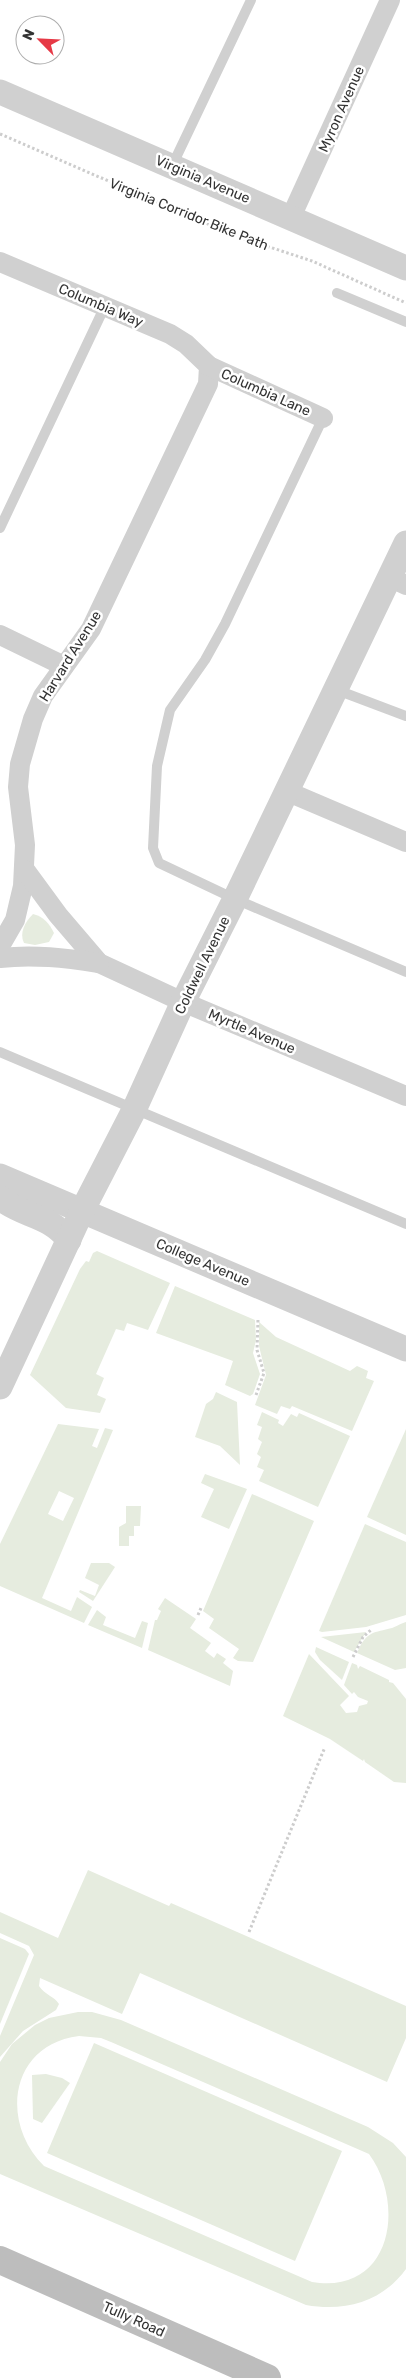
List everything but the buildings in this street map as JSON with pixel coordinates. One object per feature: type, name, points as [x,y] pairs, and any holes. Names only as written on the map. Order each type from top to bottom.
[{"type":"main road","name":"Tully Road","points":[[0,2260],[267,2378]]},
{"type":"street","name":"Myron Avenue","points":[[292,217],[390,0]]},
{"type":"street","name":"Virginia Avenue","points":[[0,92],[405,264]]},
{"type":"street","name":"Columbia Way","points":[[0,262],[170,334],[186,344],[204,361]]},
{"type":"street","name":"Columbia Lane","points":[[204,361],[323,418]]},
{"type":"street","name":"Harvard Avenue","points":[[0,946],[14,920],[20,901],[25,870],[25,845],[18,787],[25,741],[43,696],[95,620],[208,384],[204,361]]},
{"type":"street","name":"Coldwell Avenue","points":[[0,1387],[82,1211],[134,1110],[183,1002],[235,899],[286,791],[337,690],[398,581],[406,543]]},
{"type":"street","points":[[0,635],[64,666]]},
{"type":"street","points":[[286,791],[406,842]]},
{"type":"street","name":"Myrtle Avenue","points":[[25,870],[58,916],[99,963]]},
{"type":"street","name":"Myrtle Avenue","points":[[0,958],[17,956],[63,957],[99,963],[183,1002],[406,1096]]},
{"type":"street","name":"College Avenue","points":[[0,1176],[406,1349]]},
{"type":"street","points":[[0,1198],[8,1204],[60,1228],[69,1240]]},
{"type":"lane","points":[[172,166],[251,0]]},
{"type":"lane","points":[[337,292],[406,322]]},
{"type":"lane","points":[[0,528],[105,306]]},
{"type":"lane","points":[[323,418],[225,624],[205,660],[170,710],[157,766],[153,848],[159,863],[235,899],[406,972]]},
{"type":"lane","points":[[337,690],[406,716]]},
{"type":"lane","points":[[0,1052],[406,1224]]},
{"type":"path","name":"Virginia Corridor Bike Path","points":[[0,134],[233,236],[312,262],[406,303]]},
{"type":"path","points":[[256,1395],[264,1373],[257,1350],[258,1319]]},
{"type":"path","points":[[198,1615],[201,1608]]},
{"type":"path","points":[[353,1657],[360,1642],[372,1629]]},
{"type":"path","points":[[249,1932],[325,1747]]},
{"type":"shaded area","points":[[33,914],[43,919],[52,929],[54,933],[49,942],[35,945],[24,943],[22,935],[24,928]]},
{"type":"shaded area","points":[[97,1251],[170,1283],[148,1330],[127,1323],[124,1331],[116,1329],[96,1374],[104,1378],[97,1395],[106,1399],[100,1413],[66,1408],[30,1375],[80,1269],[86,1261],[89,1262],[93,1253]]},
{"type":"shaded area","points":[[175,1286],[255,1320],[256,1340],[253,1353],[260,1374],[253,1394],[250,1396],[225,1385],[233,1361],[156,1333]]},
{"type":"shaded area","points":[[259,1322],[276,1337],[350,1371],[357,1366],[368,1371],[366,1378],[374,1381],[352,1431],[292,1406],[290,1409],[281,1406],[277,1414],[255,1405],[266,1375],[259,1346]]},
{"type":"shaded area","points":[[216,1392],[237,1402],[240,1465],[220,1446],[195,1437],[206,1404],[213,1399]]},
{"type":"shaded area","points":[[262,1412],[279,1420],[278,1423],[283,1426],[291,1414],[297,1417],[299,1413],[350,1436],[318,1507],[259,1481],[264,1470],[257,1467],[261,1457],[257,1454],[262,1442],[258,1439],[262,1427],[257,1425]]},
{"type":"shaded area","points":[[58,1424],[99,1429],[92,1446],[97,1448],[105,1428],[113,1430],[42,1598],[71,1611],[77,1597],[92,1607],[84,1623],[0,1586],[0,1544]],"holes":[[[59,1491],[74,1498],[63,1521],[48,1514]]]},
{"type":"shaded area","points":[[406,1429],[406,1535],[367,1517]]},
{"type":"shaded area","points":[[205,1474],[247,1489],[229,1529],[201,1517],[214,1489],[201,1483]]},
{"type":"shaded area","points":[[252,1494],[314,1521],[253,1662],[238,1661],[233,1658],[239,1649],[209,1628],[214,1619],[203,1611]]},
{"type":"shaded area","points":[[126,1506],[141,1506],[140,1526],[134,1526],[134,1536],[129,1536],[129,1546],[119,1546],[119,1527],[126,1523]]},
{"type":"shaded area","points":[[365,1524],[406,1542],[406,1615],[366,1627],[319,1631]]},
{"type":"shaded area","points":[[91,1563],[109,1563],[115,1567],[93,1601],[79,1592],[80,1590],[95,1596],[99,1585],[85,1578]]},
{"type":"shaded area","points":[[165,1598],[196,1619],[190,1628],[211,1643],[205,1651],[214,1658],[217,1653],[226,1659],[223,1663],[233,1671],[230,1686],[148,1650],[155,1620],[157,1620],[161,1611],[158,1609]]},
{"type":"shaded area","points":[[97,1610],[106,1617],[103,1625],[135,1638],[142,1621],[148,1623],[142,1648],[88,1625]]},
{"type":"shaded area","points":[[406,1622],[406,1668],[395,1670],[357,1653],[368,1636]]},
{"type":"shaded area","points":[[366,1632],[354,1652],[321,1637]]},
{"type":"shaded area","points":[[316,1647],[349,1662],[342,1680],[320,1660],[315,1652]]},
{"type":"shaded area","points":[[309,1654],[349,1696],[340,1705],[346,1713],[357,1712],[359,1706],[367,1704],[368,1701],[358,1697],[354,1692],[352,1694],[344,1685],[352,1663],[357,1665],[358,1669],[360,1666],[389,1680],[406,1699],[406,1783],[394,1782],[365,1762],[364,1759],[363,1761],[330,1739],[283,1716]]},
{"type":"shaded area","points":[[88,1870],[169,1906],[171,1903],[406,2006],[406,2038],[387,2082],[140,1973],[122,2014],[40,1978],[39,1986],[59,2004],[56,2010],[23,2031],[0,2057],[0,2036],[34,1955],[29,1946],[0,1933],[0,1912],[58,1938]]},
{"type":"shaded area","points":[[0,1938],[25,1949],[29,1954],[0,2024]]},
{"type":"shaded area","points":[[78,2012],[92,2012],[121,2020],[368,2127],[393,2143],[406,2157],[406,2269],[386,2290],[362,2302],[335,2307],[306,2305],[0,2174],[0,2062],[12,2044],[35,2025],[49,2018]],"holes":[[[79,2036],[101,2038],[369,2154],[380,2174],[387,2197],[388,2220],[384,2242],[375,2260],[360,2275],[339,2282],[312,2282],[44,2166],[30,2148],[21,2129],[17,2108],[19,2088],[26,2070],[38,2054],[56,2042]]]},
{"type":"shaded area","points":[[94,2043],[342,2151],[295,2261],[47,2153]]},
{"type":"shaded area","points":[[46,2074],[62,2078],[70,2083],[42,2123],[33,2119],[32,2075]]}]
